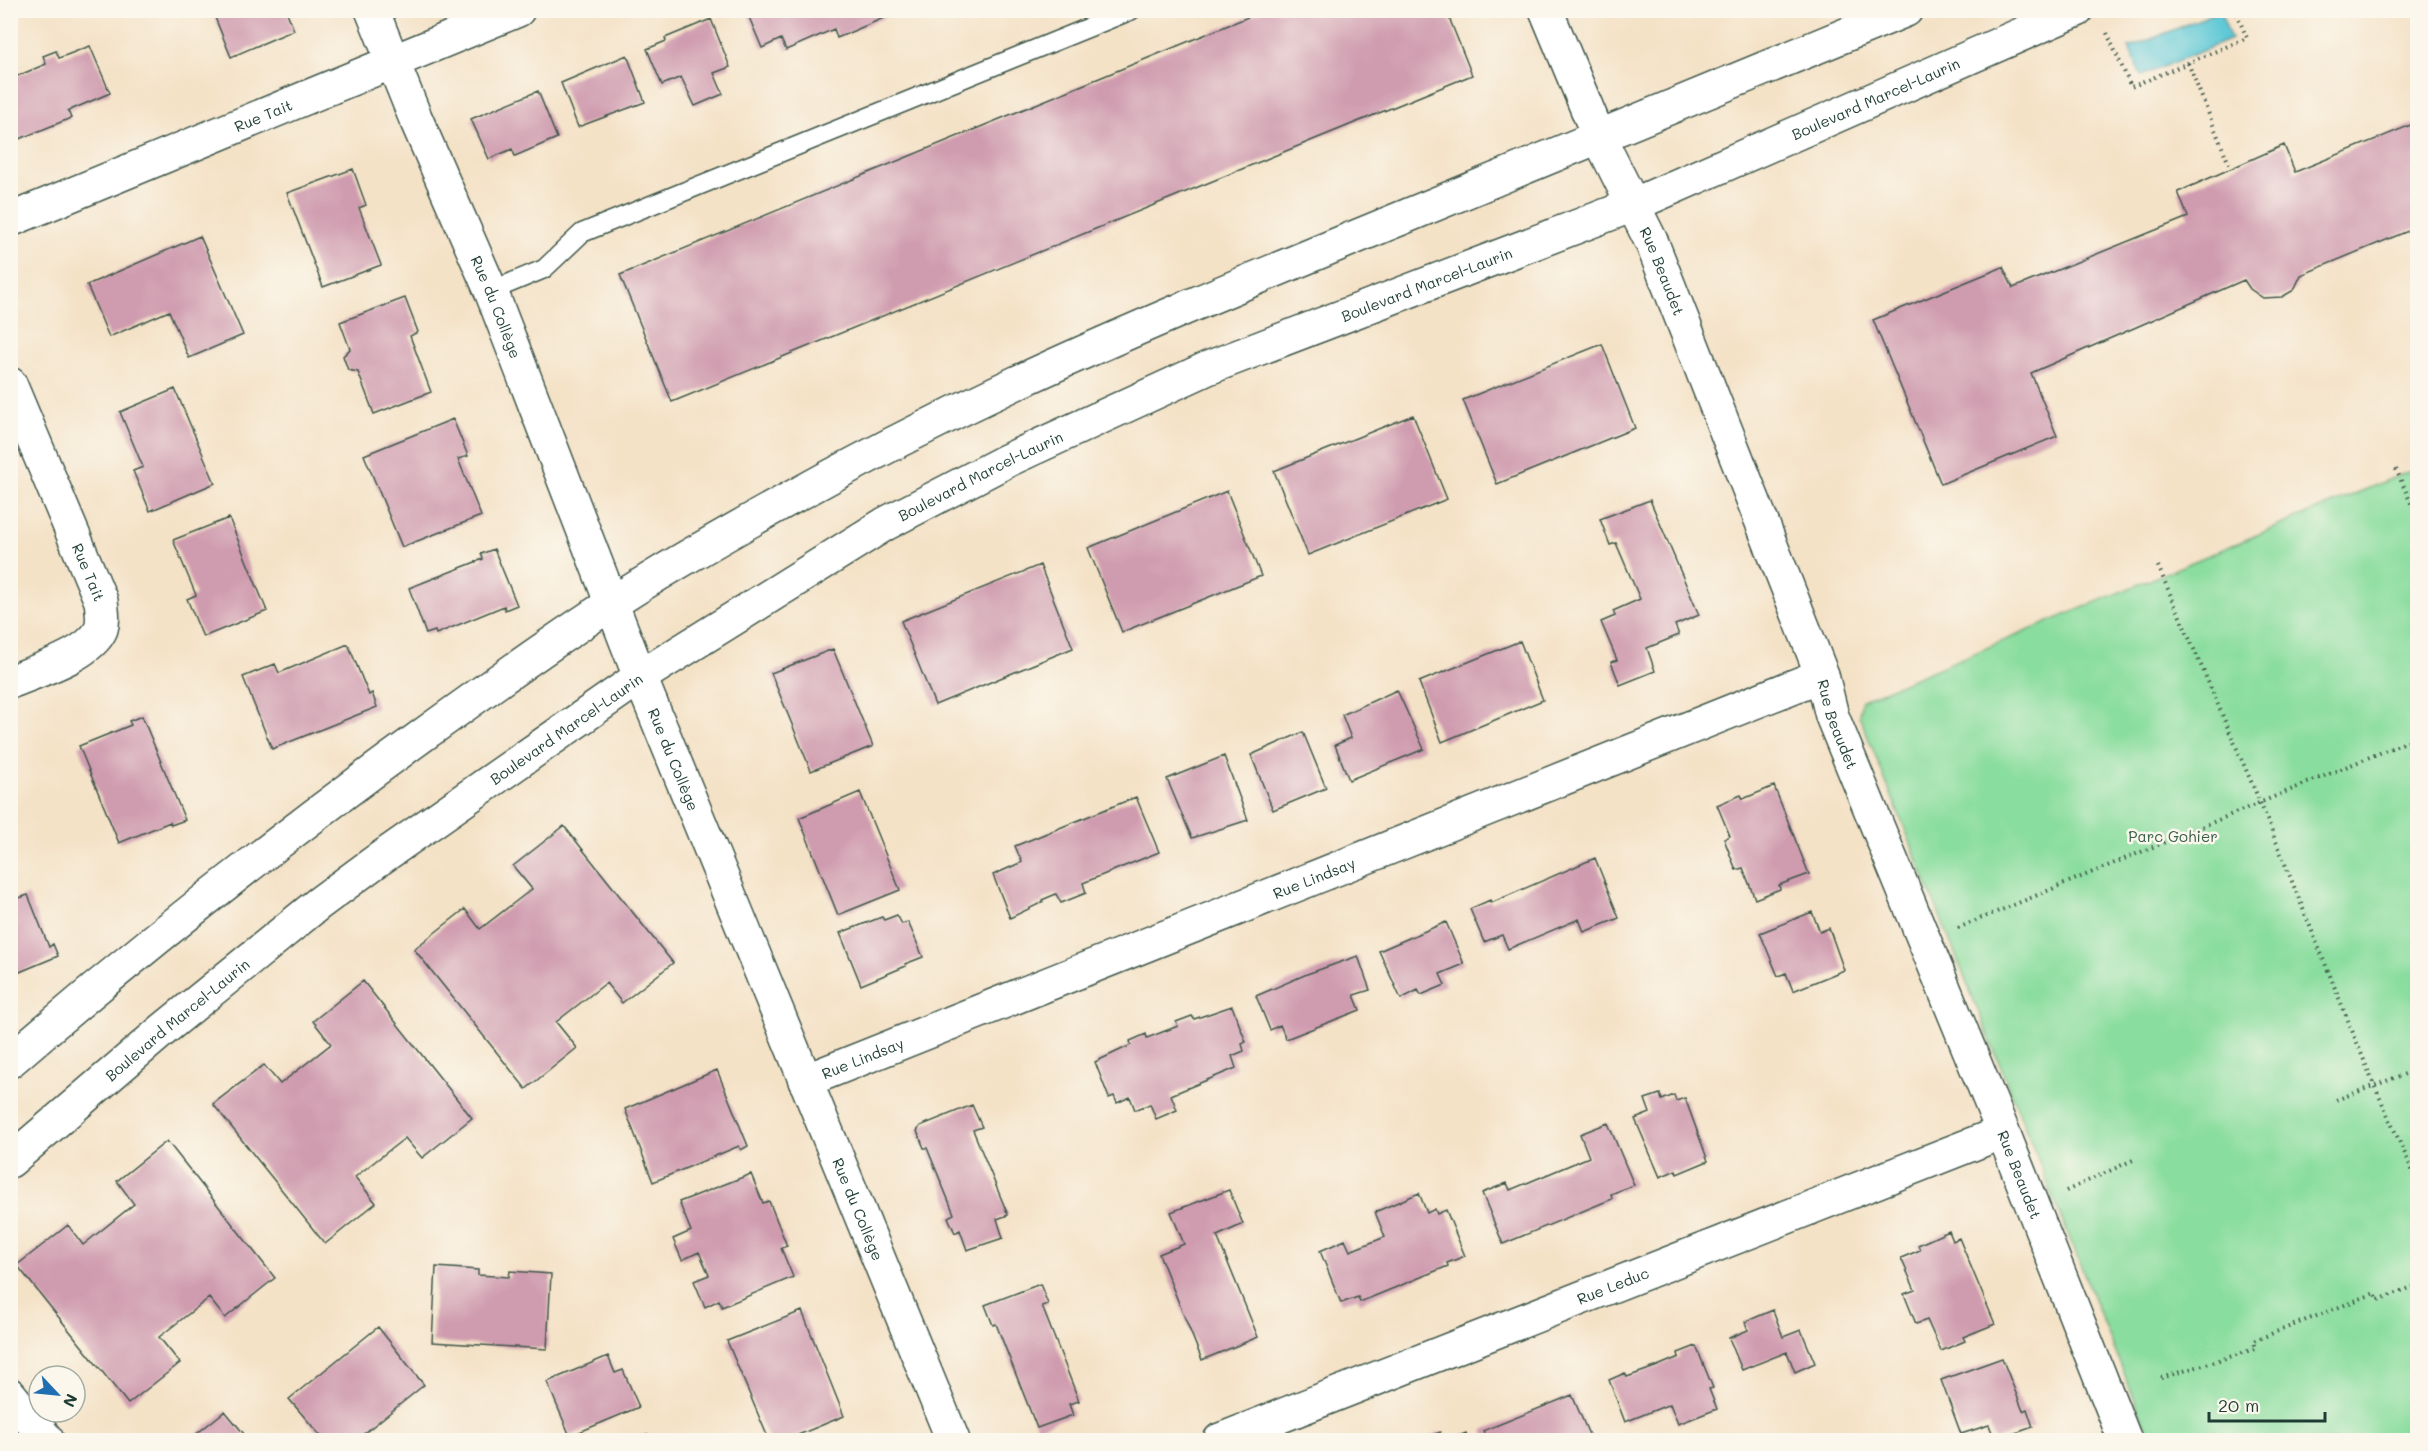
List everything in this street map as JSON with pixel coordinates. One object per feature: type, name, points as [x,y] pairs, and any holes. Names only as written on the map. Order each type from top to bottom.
[{"type":"street","name":"Rue du Collège","points":[[372,10],[491,291],[640,677],[953,1440]]},
{"type":"street","name":"Rue Tait","points":[[10,220],[518,10]]},
{"type":"street","name":"Rue Beaudet","points":[[1546,10],[1598,135],[1652,243],[1822,675],[1832,716],[2004,1132],[2125,1440]]},
{"type":"street","points":[[10,1061],[110,976],[245,867],[571,630],[683,559],[822,482],[1013,385],[1267,274],[1598,135],[1906,10]]},
{"type":"street","name":"Boulevard Marcel-Laurin","points":[[10,1161],[164,1029],[318,904],[482,785],[640,677],[885,524],[1018,454],[1208,368],[1633,205],[2077,10]]},
{"type":"street","name":"Rue Tait","points":[[10,384],[101,601],[103,615],[101,629],[93,641],[81,651],[10,682]]},
{"type":"street","name":"Rue Lindsay","points":[[805,1081],[1822,675]]},
{"type":"street","name":"Rue Leduc","points":[[1220,1440],[2004,1132]]},
{"type":"street","points":[[10,1395],[47,1440]]},
{"type":"lane","points":[[491,291],[544,269],[582,233],[1132,10]]},
{"type":"path","points":[[2108,33],[2131,87],[2247,38],[2235,10]]},
{"type":"path","points":[[2188,63],[2231,169]]},
{"type":"path","points":[[2396,469],[2418,519]]},
{"type":"path","points":[[2158,566],[2260,802],[2374,1085],[2418,1183]]},
{"type":"path","points":[[1924,942],[2418,737]]},
{"type":"path","points":[[2336,1100],[2418,1069]]},
{"type":"path","points":[[2033,1206],[2133,1160]]},
{"type":"path","points":[[2161,1378],[2255,1349],[2253,1341],[2375,1293],[2378,1300],[2418,1285]]},
{"type":"green space","name":"Parc Gohier","points":[[2417,468],[2417,1440],[2151,1440],[1859,715],[1862,700]]},
{"type":"water","points":[[2220,11],[2231,39],[2141,76],[2129,48]]},
{"type":"building","points":[[212,10],[286,10],[294,30],[231,57]]},
{"type":"building","points":[[746,10],[892,10],[893,14],[837,38],[834,29],[786,50],[781,39],[762,48]]},
{"type":"building","points":[[1265,10],[1446,10],[1472,75],[672,402],[620,275]]},
{"type":"building","points":[[711,19],[730,67],[714,73],[723,94],[695,106],[681,77],[662,85],[647,49],[666,41],[665,38]]},
{"type":"building","points":[[90,46],[110,93],[68,111],[71,118],[12,142],[10,79],[46,64],[43,56],[56,51],[59,58]]},
{"type":"building","points":[[627,55],[645,102],[578,127],[561,83]]},
{"type":"building","points":[[538,91],[557,138],[515,156],[512,149],[489,159],[471,119]]},
{"type":"building","points":[[2418,122],[2418,227],[2301,275],[2294,290],[2282,297],[2263,298],[2250,289],[2244,280],[2031,373],[2057,436],[1941,484],[1873,320],[2003,267],[2013,288],[2188,217],[2178,192],[2284,145],[2295,172]]},
{"type":"building","points":[[353,169],[366,205],[359,208],[381,265],[323,287],[287,193]]},
{"type":"building","points":[[200,236],[243,335],[189,358],[169,311],[109,337],[87,285]]},
{"type":"building","points":[[405,298],[418,332],[410,336],[431,392],[374,414],[358,372],[348,370],[343,356],[350,349],[340,322]]},
{"type":"building","points":[[1602,344],[1635,428],[1497,484],[1463,400]]},
{"type":"building","points":[[175,389],[215,483],[150,511],[133,471],[143,467],[120,412]]},
{"type":"building","points":[[1413,415],[1447,499],[1308,555],[1274,471]]},
{"type":"building","points":[[453,419],[468,456],[458,459],[481,516],[402,547],[364,455]]},
{"type":"building","points":[[1227,491],[1261,576],[1122,632],[1088,548]]},
{"type":"building","points":[[1650,500],[1699,615],[1675,625],[1679,635],[1647,648],[1655,671],[1620,685],[1611,662],[1617,660],[1601,622],[1615,616],[1613,611],[1640,599],[1616,543],[1610,545],[1600,519]]},
{"type":"building","points":[[229,518],[267,611],[203,637],[187,599],[196,595],[173,540]]},
{"type":"building","points":[[494,549],[517,605],[505,610],[504,606],[436,634],[435,631],[426,634],[409,588],[483,559],[481,554]]},
{"type":"building","points":[[1040,565],[1073,648],[935,705],[901,621]]},
{"type":"building","points":[[1520,641],[1543,700],[1442,742],[1419,682]]},
{"type":"building","points":[[348,644],[369,695],[372,693],[377,707],[272,749],[243,677],[275,664],[279,673]]},
{"type":"building","points":[[833,649],[873,746],[811,771],[771,673]]},
{"type":"building","points":[[1397,690],[1424,749],[1349,780],[1335,745],[1351,738],[1342,715]]},
{"type":"building","points":[[142,716],[185,820],[171,825],[170,822],[119,843],[79,746],[131,725],[129,721]]},
{"type":"building","points":[[1303,732],[1326,788],[1273,810],[1251,755]]},
{"type":"building","points":[[1224,756],[1248,820],[1192,838],[1167,779]]},
{"type":"building","points":[[1774,786],[1809,874],[1779,885],[1780,889],[1755,899],[1743,868],[1736,870],[1724,839],[1730,836],[1717,805],[1741,795],[1743,799]]},
{"type":"building","points":[[860,792],[900,890],[838,915],[799,818]]},
{"type":"building","points":[[1136,797],[1159,852],[1083,883],[1086,893],[1061,903],[1056,894],[1010,918],[993,875],[1022,862],[1015,846]]},
{"type":"building","points":[[564,826],[673,963],[622,1003],[606,983],[556,1022],[577,1048],[526,1089],[414,949],[465,909],[480,929],[532,889],[513,866]]},
{"type":"building","points":[[1595,858],[1619,918],[1584,932],[1579,919],[1508,949],[1502,935],[1484,942],[1470,909],[1490,900],[1491,903]]},
{"type":"building","points":[[28,895],[49,947],[53,944],[58,956],[10,976],[10,901]]},
{"type":"building","points":[[1812,912],[1820,932],[1829,928],[1844,970],[1793,991],[1786,973],[1778,976],[1760,933]]},
{"type":"building","points":[[897,915],[902,924],[908,922],[923,957],[861,985],[840,933],[882,917],[884,920]]},
{"type":"building","points":[[1446,922],[1464,964],[1440,974],[1445,985],[1421,995],[1418,990],[1401,999],[1379,951]]},
{"type":"building","points":[[1358,956],[1370,990],[1354,995],[1360,1010],[1286,1039],[1280,1025],[1270,1030],[1256,996],[1307,974]]},
{"type":"building","points":[[363,981],[472,1118],[422,1158],[405,1138],[355,1177],[376,1203],[325,1244],[213,1104],[264,1065],[280,1084],[331,1044],[313,1021]]},
{"type":"building","points":[[1232,1006],[1246,1042],[1242,1044],[1244,1051],[1232,1056],[1236,1068],[1171,1095],[1177,1110],[1156,1119],[1150,1104],[1135,1110],[1130,1097],[1117,1103],[1114,1096],[1109,1098],[1095,1062],[1131,1045],[1130,1041],[1146,1034],[1147,1038],[1178,1026],[1176,1022],[1192,1016],[1194,1019]]},
{"type":"building","points":[[717,1070],[748,1146],[741,1150],[739,1146],[653,1182],[625,1109]]},
{"type":"building","points":[[1660,1094],[1662,1100],[1674,1095],[1676,1101],[1685,1098],[1708,1161],[1677,1174],[1676,1170],[1660,1177],[1635,1119],[1650,1113],[1645,1099]]},
{"type":"building","points":[[972,1105],[982,1127],[973,1130],[1008,1215],[997,1219],[1003,1238],[967,1250],[960,1230],[955,1233],[948,1217],[954,1214],[927,1148],[924,1148],[917,1131],[920,1126]]},
{"type":"building","points":[[1608,1123],[1634,1185],[1611,1194],[1612,1199],[1503,1244],[1482,1193],[1507,1183],[1510,1190],[1589,1157],[1580,1134]]},
{"type":"building","points":[[167,1141],[275,1278],[225,1318],[209,1298],[159,1337],[180,1363],[128,1404],[17,1265],[68,1225],[83,1245],[134,1204],[117,1181]]},
{"type":"building","points":[[751,1174],[763,1203],[769,1201],[787,1246],[781,1248],[793,1277],[722,1307],[719,1300],[705,1307],[694,1281],[709,1275],[699,1252],[682,1260],[673,1239],[691,1231],[679,1202]]},
{"type":"building","points":[[1229,1190],[1243,1224],[1217,1236],[1258,1337],[1202,1360],[1159,1254],[1184,1244],[1171,1212]]},
{"type":"building","points":[[1419,1193],[1427,1213],[1435,1209],[1437,1214],[1446,1210],[1465,1256],[1447,1263],[1448,1266],[1360,1302],[1358,1297],[1341,1303],[1320,1251],[1345,1240],[1350,1251],[1385,1237],[1375,1212]]},
{"type":"building","points":[[1949,1231],[1953,1241],[1959,1238],[1995,1324],[1963,1337],[1965,1341],[1941,1351],[1927,1320],[1916,1324],[1904,1294],[1915,1290],[1901,1258],[1920,1250],[1918,1245]]},
{"type":"building","points":[[436,1267],[478,1270],[478,1275],[509,1277],[510,1271],[551,1274],[547,1349],[432,1342]]},
{"type":"building","points":[[1040,1284],[1048,1304],[1042,1306],[1079,1401],[1069,1404],[1073,1415],[1037,1428],[996,1324],[993,1325],[985,1305]]},
{"type":"building","points":[[1773,1310],[1783,1337],[1801,1330],[1815,1363],[1795,1372],[1787,1352],[1742,1370],[1729,1338],[1748,1330],[1745,1322]]},
{"type":"building","points":[[802,1311],[844,1416],[786,1440],[769,1440],[727,1341]]},
{"type":"building","points":[[378,1327],[424,1385],[356,1440],[324,1440],[289,1399]]},
{"type":"building","points":[[1696,1346],[1713,1388],[1709,1389],[1717,1409],[1678,1424],[1670,1404],[1625,1422],[1609,1380],[1625,1373],[1627,1377],[1655,1367],[1679,1357],[1678,1353]]},
{"type":"building","points":[[608,1356],[615,1373],[623,1370],[639,1407],[570,1436],[547,1382]]},
{"type":"building","points":[[2002,1358],[2023,1411],[2027,1409],[2033,1427],[1995,1440],[1989,1425],[1961,1434],[1941,1380]]},
{"type":"building","points":[[1572,1395],[1590,1437],[1583,1440],[1487,1440],[1483,1431]]},
{"type":"building","points":[[225,1411],[249,1440],[189,1440]]},
{"type":"building","points":[[1440,1432],[1443,1440],[1420,1440]]},
{"type":"building","points":[[1466,1433],[1469,1440],[1449,1440]]},
{"type":"building","points":[[647,1434],[649,1440],[632,1440]]}]
